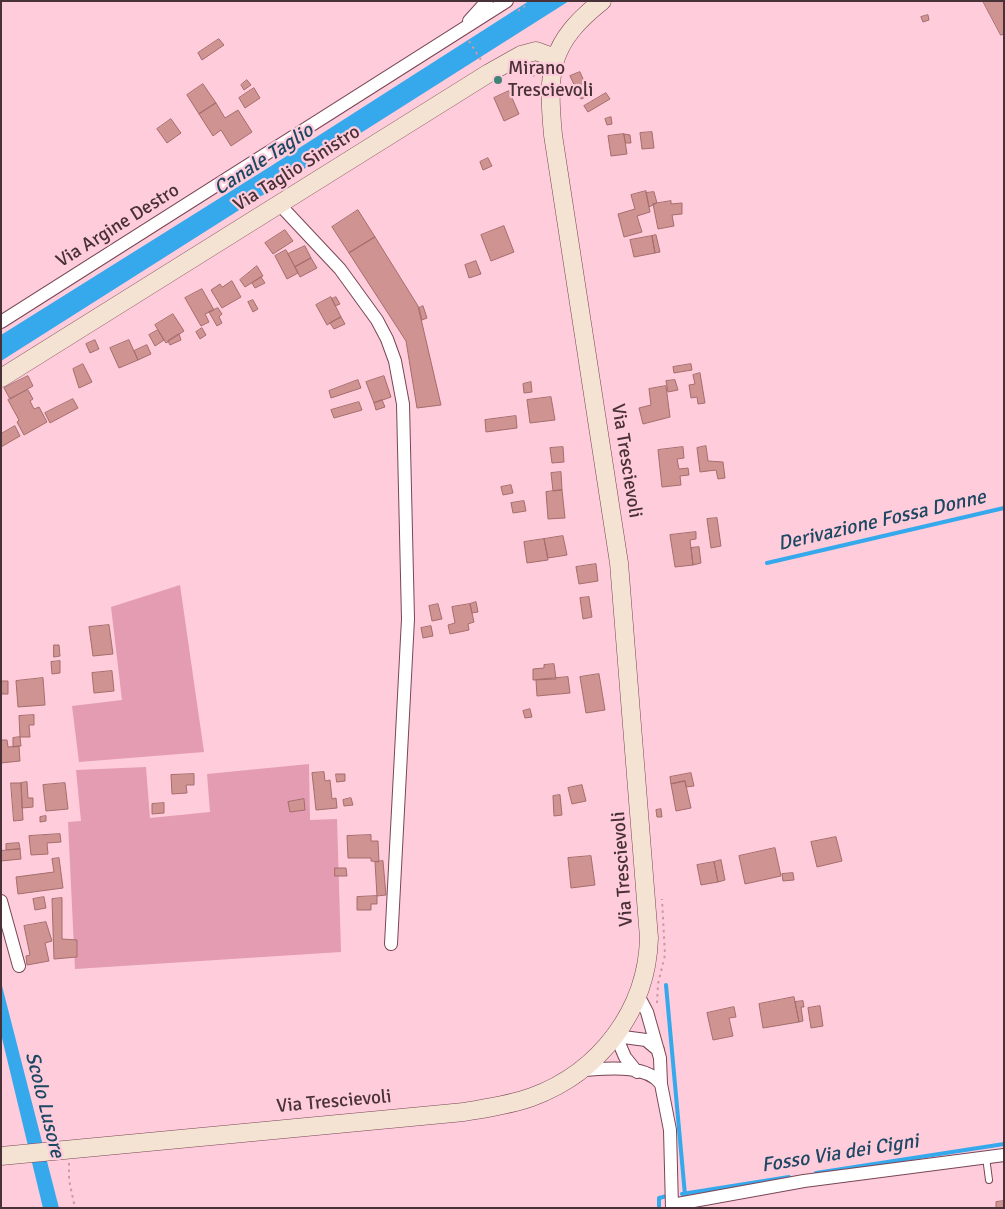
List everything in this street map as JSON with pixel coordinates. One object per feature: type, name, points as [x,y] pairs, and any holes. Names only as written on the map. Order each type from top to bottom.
[{"type":"main road","points":[[555,58],[571,29],[602,1]]},
{"type":"main road","name":"Via Taglio Sinistro","points":[[1,378],[510,61],[536,51],[555,58]]},
{"type":"main road","name":"Via Trescievoli","points":[[6,1155],[464,1112],[532,1098],[581,1070],[616,1036],[631,1013],[646,972],[649,938],[625,614],[607,476],[553,135],[550,77],[555,58]]},
{"type":"street","points":[[467,27],[469,19],[487,1]]},
{"type":"street","name":"Via Argine Destro","points":[[1,322],[508,1]]},
{"type":"street","points":[[280,205],[340,269],[376,320],[387,339],[395,361],[404,404],[408,619],[391,944]]},
{"type":"street","points":[[1,900],[19,966]]},
{"type":"street","points":[[638,994],[647,1012],[658,1050],[661,1084],[670,1130],[672,1206],[804,1181],[1004,1155]]},
{"type":"street","points":[[616,1036],[646,1040],[658,1050]]},
{"type":"street","points":[[616,1036],[625,1057],[637,1072]]},
{"type":"street","points":[[581,1070],[628,1070],[653,1076],[661,1084]]},
{"type":"lane","points":[[986,1157],[989,1180]]},
{"type":"path","points":[[518,10],[525,6]]},
{"type":"path","points":[[470,41],[485,66]]},
{"type":"path","points":[[64,1150],[75,1208]]},
{"type":"shaded area","points":[[180,585],[204,752],[79,762],[72,706],[122,700],[111,607]]},
{"type":"shaded area","points":[[309,764],[310,820],[337,819],[341,952],[75,969],[68,822],[81,821],[76,770],[146,767],[150,818],[210,812],[207,774]]},
{"type":"water","points":[[529,1],[569,1],[1,361],[1,335],[271,166]]},
{"type":"water","points":[[1,982],[59,1208],[43,1208],[1,1034]]},
{"type":"building","points":[[983,1],[1004,1],[1004,34],[1001,35]]},
{"type":"building","points":[[928,15],[929,20],[923,22],[921,17]]},
{"type":"building","points":[[219,39],[224,45],[202,60],[198,53]]},
{"type":"building","points":[[580,72],[590,95],[581,99],[570,76]]},
{"type":"building","points":[[247,80],[251,85],[244,90],[241,85]]},
{"type":"building","points":[[203,84],[216,103],[199,114],[187,95]]},
{"type":"building","points":[[254,88],[260,98],[245,108],[239,98]]},
{"type":"building","points":[[509,91],[519,114],[504,121],[494,98]]},
{"type":"building","points":[[606,93],[610,99],[588,112],[584,106]]},
{"type":"building","points":[[216,103],[225,118],[238,110],[252,132],[231,146],[221,130],[213,136],[199,114]]},
{"type":"building","points":[[611,117],[612,124],[607,125],[605,119]]},
{"type":"building","points":[[171,119],[181,133],[167,143],[157,129]]},
{"type":"building","points":[[652,132],[654,148],[642,149],[640,133]]},
{"type":"building","points":[[624,134],[630,135],[631,143],[626,143]]},
{"type":"building","points":[[624,134],[627,154],[611,156],[608,136]]},
{"type":"building","points":[[488,158],[492,166],[483,170],[480,162]]},
{"type":"building","points":[[646,191],[650,212],[637,216],[642,232],[624,237],[618,214],[635,209],[631,195]]},
{"type":"building","points":[[654,192],[657,203],[649,207],[646,193]]},
{"type":"building","points":[[671,201],[671,204],[682,203],[682,214],[672,215],[674,226],[658,229],[653,204]]},
{"type":"building","points":[[358,210],[375,237],[349,253],[332,227]]},
{"type":"building","points":[[504,226],[514,252],[491,261],[481,235]]},
{"type":"building","points":[[285,230],[293,241],[273,254],[265,243]]},
{"type":"building","points":[[656,235],[660,252],[655,253],[652,236]]},
{"type":"building","points":[[652,236],[655,253],[634,257],[630,240]]},
{"type":"building","points":[[375,237],[418,306],[441,405],[417,408],[406,341],[349,253]]},
{"type":"building","points":[[305,246],[311,258],[295,267],[288,254]]},
{"type":"building","points":[[286,250],[298,273],[287,279],[275,256]]},
{"type":"building","points":[[311,258],[317,268],[300,277],[295,267]]},
{"type":"building","points":[[476,261],[481,274],[469,278],[465,265]]},
{"type":"building","points":[[257,266],[263,276],[245,287],[240,280]]},
{"type":"building","points":[[261,277],[265,283],[255,288],[252,283]]},
{"type":"building","points":[[232,281],[241,297],[222,308],[211,290],[220,284],[222,287]]},
{"type":"building","points":[[202,289],[214,310],[205,314],[209,322],[201,326],[185,298]]},
{"type":"building","points":[[331,297],[341,317],[327,325],[316,305]]},
{"type":"building","points":[[336,297],[340,304],[335,306],[332,299]]},
{"type":"building","points":[[253,300],[258,309],[253,312],[248,302]]},
{"type":"building","points":[[423,306],[427,318],[422,320],[419,308]]},
{"type":"building","points":[[218,308],[222,314],[219,317],[222,323],[217,326],[209,312]]},
{"type":"building","points":[[173,314],[184,331],[166,343],[155,325]]},
{"type":"building","points":[[341,317],[345,324],[334,329],[330,323]]},
{"type":"building","points":[[202,328],[206,335],[200,339],[196,332]]},
{"type":"building","points":[[158,330],[164,340],[155,346],[149,335]]},
{"type":"building","points":[[179,334],[181,340],[170,345],[168,341]]},
{"type":"building","points":[[95,340],[99,349],[90,353],[86,344]]},
{"type":"building","points":[[129,340],[138,360],[119,368],[110,348]]},
{"type":"building","points":[[147,345],[151,354],[138,360],[134,351]]},
{"type":"building","points":[[83,364],[92,382],[79,388],[73,369]]},
{"type":"building","points":[[691,364],[692,370],[674,373],[673,367]]},
{"type":"building","points":[[700,373],[705,403],[698,404],[697,397],[691,398],[689,385],[695,384],[693,375]]},
{"type":"building","points":[[28,376],[33,386],[10,399],[4,388]]},
{"type":"building","points":[[384,376],[391,397],[374,403],[366,382]]},
{"type":"building","points":[[358,380],[361,388],[331,398],[329,391]]},
{"type":"building","points":[[675,380],[678,390],[668,392],[666,381]]},
{"type":"building","points":[[531,382],[532,392],[524,393],[523,384]]},
{"type":"building","points":[[666,386],[670,417],[643,424],[639,408],[651,405],[649,389]]},
{"type":"building","points":[[28,390],[33,399],[30,401],[34,409],[39,407],[47,422],[24,435],[17,422],[19,420],[8,400]]},
{"type":"building","points":[[551,397],[555,420],[530,423],[527,400]]},
{"type":"building","points":[[73,399],[78,408],[50,423],[45,413]]},
{"type":"building","points":[[382,400],[385,407],[376,410],[374,403]]},
{"type":"building","points":[[359,402],[362,410],[334,418],[331,410]]},
{"type":"building","points":[[516,416],[517,428],[486,432],[485,420]]},
{"type":"building","points":[[15,426],[20,436],[1,447],[1,434]]},
{"type":"building","points":[[706,446],[708,461],[723,462],[725,478],[718,479],[716,470],[700,472],[697,448]]},
{"type":"building","points":[[563,447],[564,462],[552,463],[550,448]]},
{"type":"building","points":[[683,447],[684,458],[677,459],[679,469],[688,468],[689,475],[680,476],[681,485],[662,487],[658,450]]},
{"type":"building","points":[[561,472],[562,490],[553,491],[551,473]]},
{"type":"building","points":[[511,485],[513,493],[503,495],[501,487]]},
{"type":"building","points":[[562,490],[565,518],[548,519],[546,492]]},
{"type":"building","points":[[524,501],[526,511],[513,513],[511,503]]},
{"type":"building","points":[[717,518],[721,546],[711,548],[707,519]]},
{"type":"building","points":[[696,532],[696,539],[690,540],[693,565],[675,567],[670,535]]},
{"type":"building","points":[[563,536],[567,555],[548,558],[544,539]]},
{"type":"building","points":[[544,539],[548,560],[527,563],[524,542]]},
{"type":"building","points":[[699,547],[701,563],[693,565],[691,548]]},
{"type":"building","points":[[596,564],[598,581],[579,584],[576,567]]},
{"type":"building","points":[[589,597],[592,617],[583,619],[580,598]]},
{"type":"building","points":[[476,602],[478,612],[472,613],[470,604]]},
{"type":"building","points":[[438,604],[442,619],[432,621],[429,606]]},
{"type":"building","points":[[470,604],[474,622],[468,624],[469,630],[450,634],[448,625],[455,623],[452,607]]},
{"type":"building","points":[[109,625],[113,654],[93,656],[89,627]]},
{"type":"building","points":[[431,626],[433,636],[423,638],[421,628]]},
{"type":"building","points":[[54,645],[59,645],[60,656],[54,657]]},
{"type":"building","points":[[60,661],[60,673],[52,674],[51,662]]},
{"type":"building","points":[[554,664],[556,679],[533,680],[533,669],[544,668],[544,665]]},
{"type":"building","points":[[112,671],[114,691],[94,693],[92,673]]},
{"type":"building","points":[[599,674],[605,710],[586,713],[580,677]]},
{"type":"building","points":[[568,677],[570,693],[537,696],[536,680]]},
{"type":"building","points":[[43,678],[45,705],[18,707],[16,681]]},
{"type":"building","points":[[1,681],[8,681],[8,694],[1,694]]},
{"type":"building","points":[[530,709],[532,717],[525,718],[523,711]]},
{"type":"building","points":[[34,715],[34,725],[29,725],[30,737],[20,737],[19,716]]},
{"type":"building","points":[[20,737],[21,746],[13,747],[13,738]]},
{"type":"building","points":[[1,740],[7,740],[8,747],[19,746],[20,761],[1,763]]},
{"type":"building","points":[[324,772],[325,781],[330,780],[332,799],[336,798],[337,808],[316,810],[312,773]]},
{"type":"building","points":[[691,773],[694,786],[686,787],[685,781],[671,784],[670,777]]},
{"type":"building","points":[[194,774],[194,785],[186,785],[187,793],[172,794],[171,775]]},
{"type":"building","points":[[336,774],[345,774],[345,781],[337,782]]},
{"type":"building","points":[[685,781],[691,808],[676,811],[671,784]]},
{"type":"building","points":[[27,782],[28,798],[33,798],[33,807],[22,808],[21,783]]},
{"type":"building","points":[[11,783],[21,783],[23,820],[14,821]]},
{"type":"building","points":[[65,783],[68,809],[46,811],[43,785]]},
{"type":"building","points":[[582,785],[586,801],[572,804],[568,788]]},
{"type":"building","points":[[560,795],[562,815],[554,816],[553,796]]},
{"type":"building","points":[[351,798],[353,805],[344,806],[343,800]]},
{"type":"building","points":[[304,799],[305,810],[290,812],[288,802]]},
{"type":"building","points":[[164,803],[164,813],[152,814],[152,804]]},
{"type":"building","points":[[661,809],[662,817],[657,817],[656,810]]},
{"type":"building","points":[[46,816],[46,821],[40,822],[40,817]]},
{"type":"building","points":[[60,834],[61,842],[47,843],[48,854],[31,855],[29,836]]},
{"type":"building","points":[[371,835],[371,841],[378,841],[379,862],[371,861],[371,858],[348,858],[347,836]]},
{"type":"building","points":[[836,837],[842,861],[817,867],[811,842]]},
{"type":"building","points":[[19,843],[20,849],[6,850],[6,844]]},
{"type":"building","points":[[775,848],[781,876],[745,884],[739,856]]},
{"type":"building","points":[[20,849],[21,859],[1,861],[1,851]]},
{"type":"building","points":[[591,856],[595,885],[571,888],[568,858]]},
{"type":"building","points":[[59,858],[63,888],[18,894],[16,877],[54,872],[52,859]]},
{"type":"building","points":[[721,860],[725,880],[718,882],[714,862]]},
{"type":"building","points":[[383,861],[386,895],[377,896],[375,862]]},
{"type":"building","points":[[714,862],[718,882],[701,885],[697,865]]},
{"type":"building","points":[[335,868],[346,868],[347,876],[335,876]]},
{"type":"building","points":[[793,873],[794,880],[783,881],[782,874]]},
{"type":"building","points":[[377,896],[377,904],[371,904],[371,910],[357,910],[357,897]]},
{"type":"building","points":[[44,897],[46,908],[35,910],[33,899]]},
{"type":"building","points":[[62,898],[62,939],[77,940],[77,957],[54,959],[52,899]]},
{"type":"building","points":[[46,922],[52,941],[45,943],[49,961],[27,965],[26,956],[30,955],[24,926]]},
{"type":"building","points":[[794,997],[799,1022],[763,1028],[759,1004]]},
{"type":"building","points":[[803,1001],[804,1007],[801,1007],[803,1021],[799,1022],[795,1002]]},
{"type":"building","points":[[820,1006],[823,1026],[811,1028],[808,1008]]},
{"type":"building","points":[[734,1007],[736,1017],[729,1018],[733,1036],[713,1040],[707,1013]]},
{"type":"building","points":[[1004,1201],[1004,1208],[996,1208],[996,1202]]},
{"type":"waterway","name":"Derivazione Fossa Donne","points":[[767,563],[1004,508]]},
{"type":"waterway","name":"Derivazione Fossa Donne","points":[[666,985],[685,1195]]},
{"type":"waterway","name":"Fosso Via dei Cigni","points":[[816,1173],[1004,1144]]},
{"type":"waterway","name":"Fosso Via dei Cigni","points":[[682,1194],[789,1177]]},
{"type":"waterway","name":"Fosso Via dei Cigni","points":[[659,1208],[659,1198],[667,1196]]},
{"type":"place","name":"Mirano Trescievoli","points":[[498,80]]},
{"type":"water label","name":"Canale Taglio","points":[[264,160]]},
{"type":"water label","name":"Scolo Lusore","points":[[44,1105]]}]
